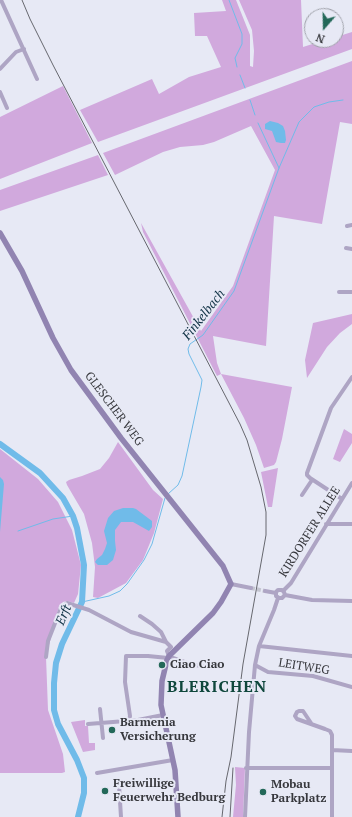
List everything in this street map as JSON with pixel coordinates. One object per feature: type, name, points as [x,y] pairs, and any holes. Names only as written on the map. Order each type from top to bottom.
[{"type":"street","points":[[1,0],[2,7],[24,49],[37,79]]},
{"type":"street","points":[[0,69],[16,52],[24,49]]},
{"type":"street","points":[[0,92],[7,108]]},
{"type":"street","name":"GLESCHER WEG","points":[[0,233],[22,271],[53,338],[68,364],[117,432],[223,566],[231,584]]},
{"type":"street","points":[[346,248],[352,248]]},
{"type":"street","points":[[339,292],[352,292]]},
{"type":"street","points":[[342,499],[312,480],[307,475],[307,472],[331,408],[352,377]]},
{"type":"street","points":[[302,495],[312,480]]},
{"type":"street","name":"KIRDORFER ALLEE","points":[[284,593],[352,483]]},
{"type":"street","points":[[326,524],[352,524]]},
{"type":"street","points":[[178,817],[177,782],[162,715],[160,694],[169,657],[212,613],[221,602],[231,584],[251,588]]},
{"type":"street","points":[[244,817],[246,768],[255,665],[259,646],[274,610],[279,589],[284,593],[312,600],[352,601]]},
{"type":"street","points":[[265,590],[282,598],[284,593]]},
{"type":"street","points":[[46,657],[48,641],[61,608],[63,605],[70,604],[86,609],[131,632],[166,642]]},
{"type":"street","points":[[140,616],[157,628],[164,637],[166,642],[171,647],[167,652],[169,657]]},
{"type":"street","points":[[259,646],[352,656]]},
{"type":"street","points":[[129,720],[130,716],[125,682],[126,656],[169,657],[190,664],[212,668]]},
{"type":"street","name":"LEITWEG","points":[[255,665],[268,672],[313,676],[352,687]]},
{"type":"street","points":[[100,709],[103,738]]},
{"type":"street","points":[[88,724],[138,720],[162,715]]},
{"type":"street","points":[[311,723],[330,730],[333,737],[332,817]]},
{"type":"street","points":[[332,750],[352,751]]},
{"type":"street","points":[[97,773],[173,760]]},
{"type":"street","points":[[246,768],[332,768]]},
{"type":"street","points":[[119,785],[121,817]]},
{"type":"shaded area","points":[[222,0],[236,0],[250,35],[250,66],[253,67],[254,51],[252,30],[239,0],[301,0],[304,48],[344,48],[344,34],[352,32],[352,49],[98,142],[80,110],[152,79],[159,94],[189,77],[221,67],[207,36],[195,36],[194,13],[226,11]]},
{"type":"shaded area","points":[[352,61],[352,124],[340,122],[322,224],[274,216],[266,346],[213,336],[217,363],[221,374],[217,376],[143,232],[141,223],[201,331],[233,286],[275,170],[251,126],[214,142],[203,145],[180,147],[163,152],[115,175],[103,153]]},
{"type":"shaded area","points":[[63,86],[92,143],[0,179],[0,117]]},
{"type":"shaded area","points":[[98,155],[108,175],[0,211],[0,190]]},
{"type":"shaded area","points":[[352,314],[352,324],[340,333],[327,347],[307,378],[305,360],[313,323]]},
{"type":"shaded area","points":[[221,374],[292,387],[282,439],[274,465],[264,468],[244,418]]},
{"type":"shaded area","points":[[344,429],[352,434],[352,443],[340,462],[333,459]]},
{"type":"shaded area","points":[[118,442],[153,490],[163,499],[154,533],[143,560],[126,583],[98,598],[93,597],[95,567],[92,543],[84,514],[66,482],[100,469],[109,458]]},
{"type":"shaded area","points":[[0,449],[38,479],[58,502],[72,530],[81,565],[78,594],[74,603],[67,601],[63,602],[59,606],[46,657],[48,710],[63,754],[65,772],[62,773],[0,773]]},
{"type":"shaded area","points":[[278,468],[272,507],[268,507],[261,472]]},
{"type":"shaded area","points":[[85,720],[85,726],[88,726],[89,743],[95,743],[95,750],[83,752],[71,722]]},
{"type":"shaded area","points":[[235,767],[245,768],[243,817],[233,817],[236,785]]},
{"type":"water","points":[[270,121],[283,126],[285,131],[285,143],[276,142],[272,131],[265,129],[265,124]]},
{"type":"water","points":[[0,477],[4,484],[0,532]]},
{"type":"water","points":[[123,508],[136,509],[152,521],[152,527],[149,531],[133,522],[121,522],[115,530],[116,550],[113,560],[107,565],[98,565],[95,562],[102,555],[107,543],[104,531],[108,518],[114,511]]},
{"type":"waterway","points":[[229,0],[242,34],[242,44],[235,58],[237,67]]},
{"type":"waterway","points":[[240,75],[245,88]]},
{"type":"waterway","points":[[250,100],[255,115]]},
{"type":"waterway","name":"Finkelbach","points":[[168,494],[178,485],[182,476],[201,387],[202,380],[189,354],[188,349],[190,344],[203,335],[234,291],[279,168],[299,122],[314,107],[329,102],[343,100]]},
{"type":"waterway","points":[[258,123],[279,168]]},
{"type":"waterway","name":"Erft","points":[[0,444],[40,473],[63,498],[73,516],[77,528],[84,565],[82,602],[62,644],[56,663],[54,710],[58,724],[77,760],[84,778],[84,793],[78,817]]},
{"type":"waterway","name":"Finkelbach","points":[[82,602],[109,596],[120,591],[127,584],[144,560],[152,544],[165,498]]},
{"type":"waterway","points":[[18,531],[53,519],[73,516]]},
{"type":"tunnel","points":[[251,588],[265,591]]},
{"type":"railway","points":[[22,0],[53,65],[240,424],[247,440],[261,487],[266,512],[266,535],[243,664],[222,817]]},
{"type":"railway","points":[[230,817],[233,768]]},
{"type":"place","name":"Ciao Ciao","points":[[162,665]]},
{"type":"place","name":"Barmenia Versicherung","points":[[112,730]]},
{"type":"place","name":"Freiwillige Feuerwehr Bedburg","points":[[105,791]]},
{"type":"place","name":"Mobau Parkplatz","points":[[263,792]]},
{"type":"district","name":"BLERICHEN","points":[[217,687]]}]
